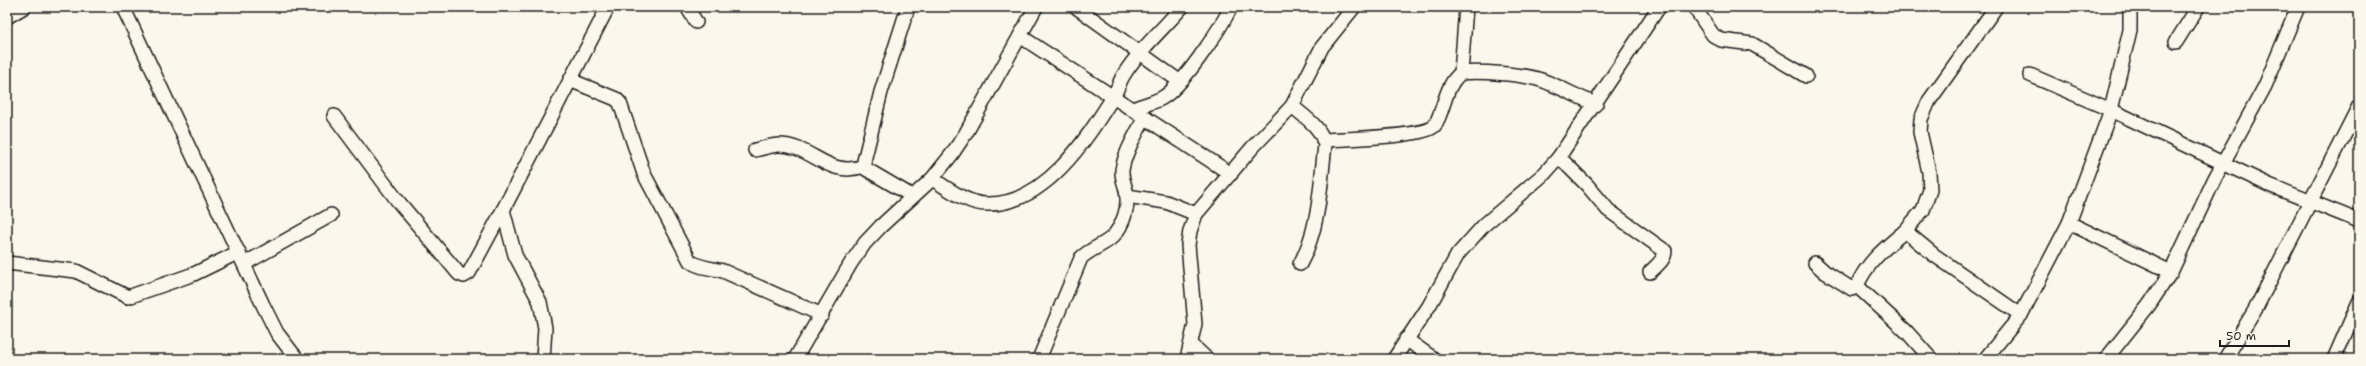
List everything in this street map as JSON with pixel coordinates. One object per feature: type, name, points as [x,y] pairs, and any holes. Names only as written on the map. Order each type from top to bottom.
[{"type":"street","points":[[7,17],[24,7]]},
{"type":"street","points":[[123,7],[277,333],[296,359]]},
{"type":"street","points":[[334,116],[397,200],[459,274],[464,276],[469,273],[503,210],[608,7]]},
{"type":"street","points":[[687,7],[696,22]]},
{"type":"street","points":[[864,166],[868,138],[908,7]]},
{"type":"street","points":[[795,359],[865,243],[932,178],[966,133],[1036,7]]},
{"type":"street","points":[[1076,7],[1179,81]]},
{"type":"street","points":[[932,178],[970,200],[986,204],[1007,201],[1023,196],[1056,173],[1067,162],[1113,96],[1123,76],[1140,52],[1182,7]]},
{"type":"street","points":[[1133,109],[1161,98],[1179,81],[1220,29],[1231,7]]},
{"type":"street","points":[[1187,359],[1195,324],[1188,245],[1190,231],[1196,214],[1252,148],[1292,106],[1322,47],[1354,7]]},
{"type":"street","points":[[1461,73],[1466,7]]},
{"type":"street","points":[[1694,7],[1713,34],[1721,40],[1752,44],[1806,76]]},
{"type":"street","points":[[1815,263],[1825,272],[1852,289],[1857,286],[1860,278],[1879,252],[1905,231],[1923,210],[1930,190],[1929,172],[1920,132],[1921,119],[1926,107],[1996,7]]},
{"type":"street","points":[[1985,359],[2021,315],[2069,223],[2111,110],[2130,30],[2130,7]]},
{"type":"street","points":[[2176,42],[2198,7]]},
{"type":"street","points":[[2106,359],[2149,305],[2170,272],[2215,178],[2224,164],[2265,86],[2298,7]]},
{"type":"street","points":[[1394,359],[1429,306],[1458,254],[1484,225],[1546,173],[1559,157],[1596,104],[1651,10]]},
{"type":"street","points":[[1020,36],[1230,174]]},
{"type":"street","points":[[1323,140],[1385,137],[1429,130],[1436,124],[1454,78],[1461,73],[1521,76],[1542,80],[1572,95],[1596,104]]},
{"type":"street","points":[[2030,75],[2111,110],[2268,185],[2359,221]]},
{"type":"street","points":[[570,80],[616,99],[620,103],[644,174],[690,261],[696,266],[708,266],[723,271],[822,315]]},
{"type":"street","points":[[1292,106],[1313,124],[1323,140],[1317,220],[1309,248],[1300,264]]},
{"type":"street","points":[[2225,359],[2255,310],[2359,106]]},
{"type":"street","points":[[1040,359],[1081,258],[1091,248],[1106,243],[1116,234],[1126,213],[1128,196],[1122,172],[1124,157],[1145,117]]},
{"type":"street","points":[[754,150],[779,145],[795,148],[820,162],[848,171],[864,166],[912,196]]},
{"type":"street","points":[[1559,157],[1587,185],[1608,210],[1665,250],[1665,255],[1661,262],[1650,272]]},
{"type":"street","points":[[1128,196],[1166,202],[1196,214]]},
{"type":"street","points":[[503,210],[515,255],[540,302],[545,328],[543,359]]},
{"type":"street","points":[[244,264],[330,215]]},
{"type":"street","points":[[2069,223],[2170,272]]},
{"type":"street","points":[[1905,231],[1934,255],[2021,315]]},
{"type":"street","points":[[7,263],[76,271],[128,297],[194,274],[239,252]]},
{"type":"street","points":[[1857,286],[1907,332],[1930,359]]},
{"type":"street","points":[[2334,359],[2359,302]]},
{"type":"street","points":[[1406,339],[1434,359]]},
{"type":"street","points":[[1191,344],[1207,359]]}]
